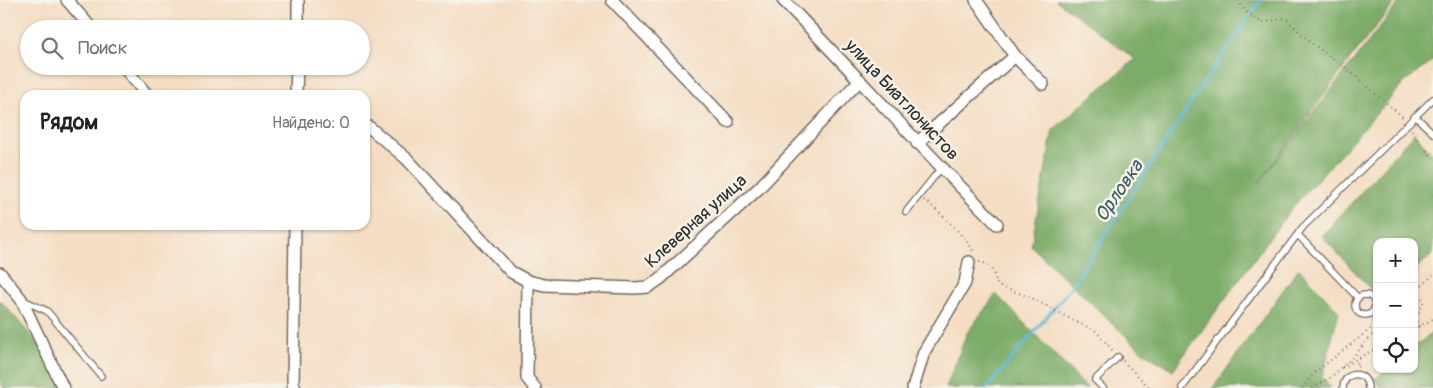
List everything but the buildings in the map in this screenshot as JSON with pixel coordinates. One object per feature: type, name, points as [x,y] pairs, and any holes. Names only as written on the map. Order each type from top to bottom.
[{"type":"street","points":[[68,0],[85,20]]},
{"type":"street","points":[[298,0],[298,20]]},
{"type":"street","points":[[612,0],[728,122]]},
{"type":"street","name":"улица Биатлонистов","points":[[783,0],[917,143],[997,224]]},
{"type":"street","points":[[976,0],[1015,56],[1044,84]]},
{"type":"street","points":[[917,143],[1015,56]]},
{"type":"street","points":[[130,75],[143,90]]},
{"type":"street","points":[[296,90],[297,75]]},
{"type":"street","name":"Клеверная улица","points":[[370,129],[407,159],[511,272],[528,281],[544,285],[648,287],[660,279],[759,188],[860,80]]},
{"type":"street","points":[[295,230],[293,385],[295,388]]},
{"type":"street","points":[[913,388],[924,352],[965,283],[969,262]]},
{"type":"street","points":[[0,273],[21,299],[63,388]]},
{"type":"street","points":[[528,281],[527,378],[535,388]]},
{"type":"lane","points":[[1182,388],[1303,227],[1433,99]]},
{"type":"lane","points":[[1415,116],[1433,133]]},
{"type":"lane","points":[[906,212],[941,168]]},
{"type":"lane","points":[[1298,235],[1358,298]]},
{"type":"lane","points":[[1358,298],[1366,296],[1373,298]]},
{"type":"lane","points":[[1358,298],[1355,308],[1359,313],[1365,315],[1373,311]]},
{"type":"lane","points":[[21,299],[46,311],[101,376]]},
{"type":"lane","points":[[1102,388],[1096,380],[1118,357]]},
{"type":"lane","points":[[1343,388],[1345,380],[1351,375],[1356,374],[1366,380],[1368,388]]},
{"type":"path","points":[[1238,0],[1244,11],[1262,23],[1285,18],[1310,42],[1345,67],[1404,118],[1420,144],[1433,158]]},
{"type":"path","points":[[918,196],[940,212],[973,249],[969,262],[984,263],[992,269],[998,286],[1030,297],[1094,330]]},
{"type":"path","points":[[1418,288],[1433,275]]},
{"type":"path","points":[[1418,294],[1424,301],[1418,314]]},
{"type":"path","points":[[1418,327],[1433,319]]},
{"type":"path","points":[[1302,388],[1314,374],[1373,327]]},
{"type":"path","points":[[1312,388],[1330,378],[1373,333]]},
{"type":"path","points":[[1342,367],[1373,350]]},
{"type":"path","points":[[1342,367],[1356,366]]},
{"type":"green space","points":[[1056,0],[1397,0],[1351,58],[1258,184],[1401,0],[1433,0],[1433,60],[1404,83],[1290,210],[1173,370],[1144,353],[1031,246],[1053,130],[1135,59]]},
{"type":"green space","points":[[1414,133],[1433,154],[1433,254],[1418,267],[1418,238],[1373,238],[1373,292],[1322,236]]},
{"type":"green space","points":[[1299,268],[1339,312],[1322,377],[1331,388],[1213,388]]},
{"type":"green space","points":[[996,294],[1087,388],[946,388],[967,333]]},
{"type":"green space","points":[[0,300],[77,388],[4,388],[0,380]]},
{"type":"green space","points":[[1433,332],[1433,388],[1382,388],[1374,380],[1382,373],[1418,373],[1418,344]]},
{"type":"waterway","name":"Орловка","points":[[987,388],[1069,290],[1205,81],[1261,0]]}]
